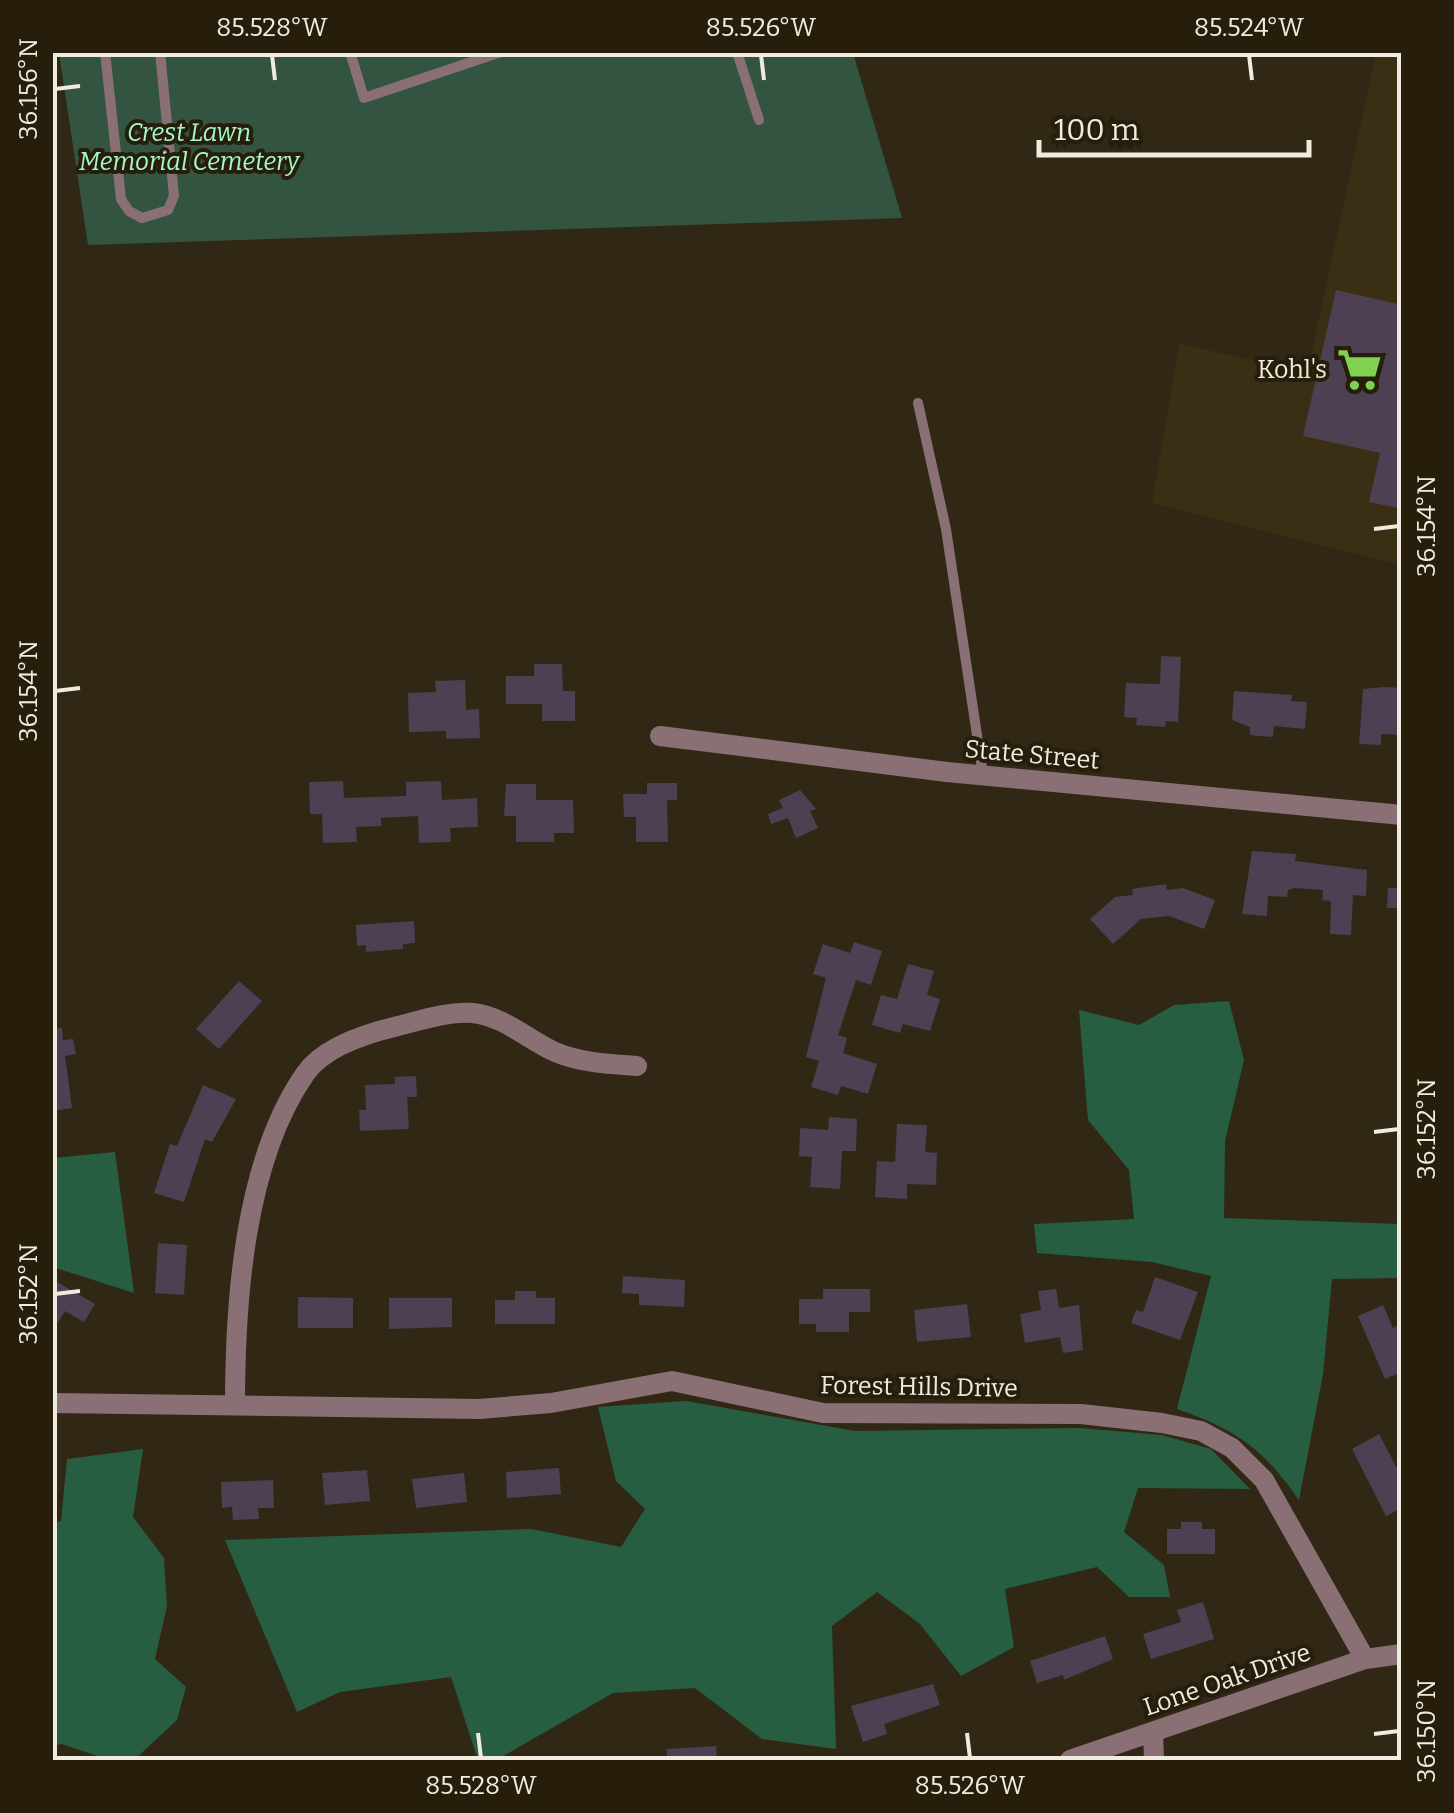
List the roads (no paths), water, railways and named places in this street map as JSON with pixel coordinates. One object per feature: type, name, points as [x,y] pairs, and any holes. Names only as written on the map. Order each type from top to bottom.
[{"type":"street","name":"State Street","points":[[660,736],[982,775],[1402,815]]},
{"type":"street","points":[[235,1405],[238,1298],[249,1220],[284,1117],[306,1071],[336,1048],[378,1031],[440,1015],[473,1014],[502,1021],[554,1051],[587,1063],[637,1066]]},
{"type":"street","name":"Forest Hills Drive","points":[[52,1403],[479,1409],[551,1403],[672,1381],[823,1413],[1080,1414],[1201,1431],[1232,1448],[1264,1480],[1366,1659]]},
{"type":"street","name":"Lone Oak Drive","points":[[1070,1760],[1366,1659],[1402,1654]]},
{"type":"street","points":[[1153,1732],[1154,1760]]},
{"type":"lane","points":[[106,52],[121,199],[129,211],[142,218],[168,210],[174,196],[160,52]]},
{"type":"lane","points":[[350,52],[364,98],[501,52]]},
{"type":"lane","points":[[737,52],[759,120]]},
{"type":"lane","points":[[918,402],[946,529],[982,775]]},
{"type":"place","name":"Kohl's","points":[[1360,370]]},
{"type":"park label","name":"Crest Lawn Memorial Cemetery","points":[[189,148]]}]
